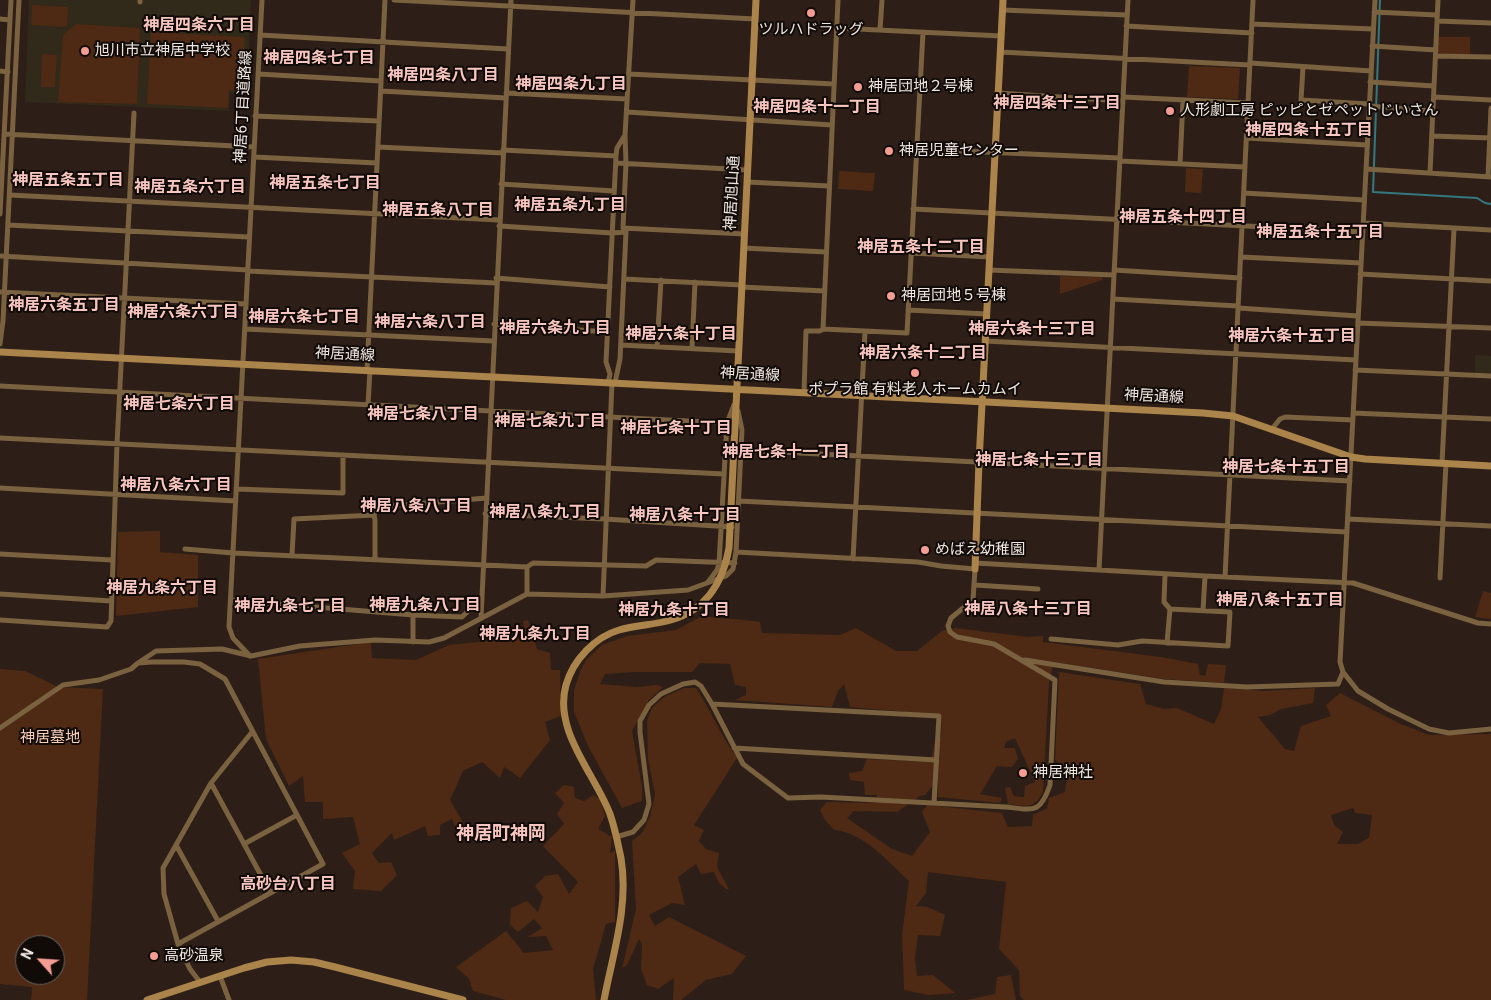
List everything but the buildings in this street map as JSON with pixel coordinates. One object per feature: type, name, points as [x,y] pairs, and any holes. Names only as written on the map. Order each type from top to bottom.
[{"type":"street","points":[[0,214],[1,163],[4,134],[2,122],[8,72],[11,0]]},
{"type":"street","points":[[0,344],[3,257],[7,248],[19,0]]},
{"type":"street","name":"神居6丁目道路線","points":[[250,656],[233,638],[229,627],[262,0]]},
{"type":"street","points":[[368,405],[369,335],[385,0]]},
{"type":"street","points":[[394,0],[755,19]]},
{"type":"street","points":[[481,618],[491,377],[511,0]]},
{"type":"street","points":[[603,596],[612,383],[620,359],[621,345],[625,230],[625,135],[633,0]]},
{"type":"street","name":"神居旭山通","points":[[616,837],[610,815],[599,790],[576,748],[565,718],[566,685],[574,666],[581,656],[603,637],[619,630],[678,617],[696,608],[710,596],[727,561],[756,0]]},
{"type":"street","points":[[823,329],[838,0]]},
{"type":"street","points":[[880,30],[882,0]]},
{"type":"street","points":[[604,1000],[619,934],[622,910],[621,859],[616,837],[633,832],[644,820],[649,804],[640,721],[649,705],[661,694],[683,684],[694,682],[701,686],[743,764],[788,798],[822,797],[1030,810],[1040,806],[1046,799],[1050,785],[1055,680],[994,644],[957,637],[950,632],[948,626],[951,618],[973,600],[975,585],[979,462],[1003,0]]},
{"type":"street","points":[[1099,570],[1128,0]]},
{"type":"street","points":[[1225,577],[1254,0]]},
{"type":"street","points":[[1374,0],[1340,662],[1344,672],[1358,691],[1388,709],[1429,729],[1449,733],[1491,729]]},
{"type":"street","points":[[1430,173],[1438,0]]},
{"type":"street","points":[[1003,10],[1127,15]]},
{"type":"street","points":[[1374,12],[1491,23]]},
{"type":"street","points":[[0,19],[10,20]]},
{"type":"street","points":[[1252,24],[1373,29]]},
{"type":"street","points":[[1126,26],[1252,32]]},
{"type":"street","points":[[837,28],[1001,36]]},
{"type":"street","points":[[804,392],[806,332],[820,332],[823,329],[907,333],[923,32]]},
{"type":"street","points":[[9,33],[17,34]]},
{"type":"street","points":[[260,35],[508,49]]},
{"type":"street","points":[[1372,46],[1436,50]]},
{"type":"street","points":[[1000,52],[1371,71]]},
{"type":"street","points":[[1436,56],[1491,57]]},
{"type":"street","points":[[1303,67],[1301,100],[1433,111]]},
{"type":"street","points":[[0,71],[8,72]]},
{"type":"street","points":[[258,74],[381,81]]},
{"type":"street","points":[[629,74],[834,84]]},
{"type":"street","points":[[1370,82],[1434,86]]},
{"type":"street","points":[[381,91],[627,99]]},
{"type":"street","points":[[998,93],[1248,104]]},
{"type":"street","points":[[1434,97],[1491,100]]},
{"type":"street","points":[[1180,164],[1183,100]]},
{"type":"street","points":[[1366,169],[1489,177],[1491,108]]},
{"type":"street","points":[[627,112],[832,125]]},
{"type":"street","points":[[0,620],[107,627],[111,621],[117,444],[134,113]]},
{"type":"street","points":[[255,116],[379,121]]},
{"type":"street","points":[[2,122],[13,123]]},
{"type":"street","points":[[4,134],[254,147]]},
{"type":"street","points":[[612,383],[606,362],[614,191],[617,148],[625,135]]},
{"type":"street","points":[[1432,136],[1490,138]]},
{"type":"street","points":[[1247,138],[1367,145]]},
{"type":"street","points":[[378,147],[616,156]]},
{"type":"street","points":[[916,149],[1245,167]]},
{"type":"street","points":[[254,157],[377,163]]},
{"type":"street","points":[[616,163],[748,170]]},
{"type":"street","points":[[2,178],[10,179]]},
{"type":"street","points":[[747,182],[829,186]]},
{"type":"street","points":[[501,184],[614,191]]},
{"type":"street","points":[[1244,193],[1364,200]]},
{"type":"street","points":[[10,195],[499,220]]},
{"type":"street","points":[[913,209],[1363,232]]},
{"type":"street","points":[[1363,223],[1491,230]]},
{"type":"street","points":[[8,225],[249,238]]},
{"type":"street","points":[[499,226],[612,233],[625,230],[744,234]]},
{"type":"street","points":[[1440,578],[1454,229]]},
{"type":"street","points":[[0,248],[7,248]]},
{"type":"street","points":[[744,248],[826,252]]},
{"type":"street","points":[[911,253],[990,256]]},
{"type":"street","points":[[3,257],[126,262],[372,277],[610,287]]},
{"type":"street","points":[[1241,257],[1361,263]]},
{"type":"street","points":[[989,270],[1114,272],[1240,278]]},
{"type":"street","points":[[1360,274],[1491,281]]},
{"type":"street","points":[[624,279],[825,291]]},
{"type":"street","points":[[657,347],[661,280]]},
{"type":"street","points":[[692,348],[695,282]]},
{"type":"street","points":[[2,292],[246,304]]},
{"type":"street","points":[[1113,299],[1358,316]]},
{"type":"street","points":[[908,310],[987,314]]},
{"type":"street","points":[[1358,323],[1491,328]]},
{"type":"street","points":[[494,324],[608,332]]},
{"type":"street","points":[[245,329],[493,341]]},
{"type":"street","points":[[853,559],[865,332]]},
{"type":"street","points":[[985,341],[1356,360]]},
{"type":"street","points":[[621,345],[738,351]]},
{"type":"street","name":"神居通線","points":[[0,352],[1204,413],[1233,416],[1351,457],[1491,466]]},
{"type":"street","points":[[1356,370],[1491,376]]},
{"type":"street","points":[[0,386],[727,423]]},
{"type":"street","points":[[706,584],[713,576],[719,564],[727,423],[735,401]]},
{"type":"street","points":[[0,728],[63,685],[99,680],[131,669],[156,651],[222,650],[250,656],[300,646],[375,640],[430,642],[444,638],[527,594],[603,596],[688,590],[726,576],[733,569],[735,563],[739,501],[742,430],[735,401]]},
{"type":"street","points":[[1353,413],[1491,419]]},
{"type":"street","points":[[1272,429],[1280,419],[1286,417],[1353,420]]},
{"type":"street","points":[[0,438],[724,474]]},
{"type":"street","points":[[741,450],[1350,481]]},
{"type":"street","points":[[237,489],[343,493],[343,455]]},
{"type":"street","points":[[0,488],[236,501]]},
{"type":"street","points":[[374,559],[376,520],[374,515],[378,507],[486,498]]},
{"type":"street","points":[[739,501],[1347,532]]},
{"type":"street","points":[[486,514],[737,527]]},
{"type":"street","points":[[292,555],[294,519],[374,515]]},
{"type":"street","points":[[1348,519],[1491,526]]},
{"type":"street","points":[[185,549],[527,567],[533,563],[646,566],[656,560],[719,564],[735,563]]},
{"type":"street","points":[[736,552],[918,562],[941,566],[1099,570],[1345,582],[1478,623],[1491,624]]},
{"type":"street","points":[[0,554],[112,560]]},
{"type":"street","points":[[527,567],[527,594]]},
{"type":"street","points":[[1165,574],[1164,602],[1170,609],[1167,643]]},
{"type":"street","points":[[1203,610],[1205,576]]},
{"type":"street","points":[[975,585],[1038,589]]},
{"type":"street","points":[[0,594],[111,601]]},
{"type":"street","points":[[231,600],[414,615],[462,617],[481,598]]},
{"type":"street","points":[[1051,639],[1118,645],[1142,642],[1228,646],[1230,612],[1170,609]]},
{"type":"street","points":[[413,642],[414,615]]},
{"type":"street","points":[[1022,659],[1164,682],[1247,687],[1338,684],[1344,672]]},
{"type":"street","points":[[138,664],[152,662],[200,664],[225,679],[323,864],[178,944]]},
{"type":"street","points":[[712,704],[939,716],[934,803]]},
{"type":"street","points":[[200,982],[190,969],[178,944],[164,894],[163,868],[211,783],[252,732]]},
{"type":"street","points":[[734,748],[936,760]]},
{"type":"street","points":[[211,783],[270,892]]},
{"type":"street","points":[[244,844],[297,815]]},
{"type":"street","points":[[176,845],[218,921]]},
{"type":"street","points":[[147,1000],[267,962],[290,960],[314,962],[463,1000]]},
{"type":"street","points":[[220,976],[229,1000]]},
{"type":"shaded area","points":[[29,0],[251,0],[247,93],[230,93],[229,111],[25,102]]},
{"type":"shaded area","points":[[1475,355],[1491,356],[1491,374],[1475,373]]},
{"type":"green space","points":[[32,5],[68,7],[67,27],[31,25]]},
{"type":"green space","points":[[76,24],[140,28],[137,104],[58,102],[63,35]]},
{"type":"green space","points":[[151,32],[245,37],[242,91],[229,90],[228,108],[147,104]]},
{"type":"green space","points":[[1437,37],[1470,37],[1470,56],[1437,55]]},
{"type":"green space","points":[[42,54],[57,55],[55,87],[41,87]]},
{"type":"green space","points":[[1189,66],[1240,68],[1238,99],[1187,97]]},
{"type":"green space","points":[[1186,168],[1203,169],[1201,193],[1185,192]]},
{"type":"green space","points":[[839,171],[875,173],[873,191],[838,189]]},
{"type":"green space","points":[[1060,276],[1102,277],[1102,280],[1060,294]]},
{"type":"green space","points":[[626,324],[653,326],[652,343],[625,341]]},
{"type":"green space","points":[[160,531],[160,552],[198,555],[198,607],[116,616],[118,532]]},
{"type":"green space","points":[[1483,591],[1491,593],[1491,619],[1475,617]]},
{"type":"green space","points":[[702,616],[760,622],[762,633],[840,635],[856,628],[896,651],[917,651],[942,631],[955,628],[1028,637],[1043,636],[1043,642],[1161,657],[1198,664],[1200,675],[1205,676],[1208,664],[1226,665],[1224,683],[1164,679],[1054,662],[1049,683],[1043,792],[1036,802],[1028,806],[1008,804],[1005,788],[1010,787],[1014,796],[1024,797],[1025,786],[1035,782],[1015,738],[1006,742],[1004,748],[1015,748],[1018,759],[1012,767],[997,766],[980,794],[1002,798],[1000,803],[938,797],[938,779],[925,795],[920,796],[897,812],[854,811],[847,818],[892,849],[912,856],[930,832],[922,812],[927,805],[1002,813],[1008,827],[1032,826],[1033,815],[1047,808],[1049,798],[1065,792],[1068,770],[1055,760],[1059,672],[1140,684],[1146,704],[1164,709],[1177,708],[1214,724],[1221,709],[1224,688],[1264,691],[1315,688],[1313,703],[1281,709],[1270,715],[1258,717],[1285,749],[1294,751],[1301,726],[1331,716],[1326,705],[1340,693],[1401,724],[1429,735],[1491,734],[1491,1000],[1024,1000],[1020,996],[1019,970],[999,949],[1006,882],[928,872],[926,893],[916,906],[928,907],[945,915],[940,936],[918,935],[915,959],[917,976],[933,975],[955,993],[929,995],[904,990],[902,935],[909,881],[866,842],[856,836],[834,830],[825,820],[820,810],[827,802],[876,803],[877,795],[865,795],[864,782],[850,780],[849,773],[862,771],[867,759],[931,762],[935,740],[941,738],[942,715],[850,707],[844,684],[838,691],[832,707],[735,700],[746,695],[746,687],[735,685],[730,664],[700,663],[692,672],[605,674],[600,684],[636,687],[657,685],[663,687],[649,700],[632,731],[642,787],[642,801],[622,808],[588,746],[574,712],[574,690],[586,660],[602,645],[627,636],[676,630]],"holes":[[[1353,808],[1355,813],[1372,815],[1369,838],[1358,844],[1337,844],[1343,832],[1334,825],[1331,815]]]},
{"type":"green space","points":[[528,620],[537,649],[550,653],[551,670],[560,670],[561,716],[545,722],[550,740],[520,778],[504,767],[500,778],[482,762],[463,771],[450,800],[467,829],[457,832],[452,819],[440,825],[440,835],[428,836],[425,826],[394,840],[392,833],[372,853],[379,863],[391,862],[397,875],[381,891],[353,889],[355,871],[342,853],[360,844],[353,817],[323,819],[323,802],[305,802],[303,776],[289,786],[266,739],[258,659],[371,642],[372,658],[416,660],[449,645],[525,637],[523,621]]},
{"type":"green space","name":"神居墓地","points":[[0,669],[25,671],[58,687],[103,689],[87,1000],[31,1000],[32,987],[0,984]]},
{"type":"green space","points":[[684,688],[696,688],[737,758],[694,825],[704,830],[699,841],[706,849],[719,853],[717,867],[729,889],[726,889],[719,883],[714,872],[701,874],[696,864],[678,877],[685,905],[672,903],[649,915],[655,926],[669,917],[746,956],[732,974],[706,980],[681,1000],[673,1000],[674,978],[658,989],[647,985],[641,969],[642,944],[639,939],[627,965],[622,968],[636,909],[632,841],[642,833],[650,817],[655,794],[648,759],[647,721],[652,708],[664,697]]},
{"type":"green space","points":[[564,785],[574,787],[575,798],[584,801],[593,795],[600,799],[605,816],[598,829],[612,837],[610,853],[615,850],[615,922],[606,924],[593,969],[596,1000],[506,1000],[473,991],[469,979],[456,967],[506,931],[524,953],[553,950],[546,936],[528,937],[542,928],[534,919],[518,932],[510,925],[511,908],[527,901],[538,912],[543,897],[535,886],[545,876],[558,874],[569,894],[578,882],[543,846],[564,824],[557,814],[564,803],[555,793]]},
{"type":"green space","points":[[1011,975],[1016,1000],[966,1000],[995,994],[997,977]]},
{"type":"waterway","points":[[1380,0],[1373,192],[1477,198],[1491,204]]},
{"type":"place","name":"ツルハドラッグ","points":[[811,13]]},
{"type":"place","name":"旭川市立神居中学校","points":[[85,51]]},
{"type":"place","name":"神居団地２号棟","points":[[858,87]]},
{"type":"place","name":"人形劇工房 ピッピとゼペットじいさん","points":[[1170,111]]},
{"type":"place","name":"神居児童センター","points":[[889,151]]},
{"type":"place","name":"神居団地５号棟","points":[[891,296]]},
{"type":"place","name":"ポプラ館 有料老人ホームカムイ","points":[[915,373]]},
{"type":"place","name":"めばえ幼稚園","points":[[925,550]]},
{"type":"place","name":"神居神社","points":[[1023,773]]},
{"type":"place","name":"高砂温泉","points":[[154,956]]},
{"type":"district","name":"神居四条六丁目","points":[[199,26]]},
{"type":"district","name":"神居四条七丁目","points":[[319,59]]},
{"type":"district","name":"神居四条八丁目","points":[[443,76]]},
{"type":"district","name":"神居四条九丁目","points":[[571,85]]},
{"type":"district","name":"神居四条十三丁目","points":[[1057,104]]},
{"type":"district","name":"神居四条十一丁目","points":[[817,108]]},
{"type":"district","name":"神居四条十五丁目","points":[[1309,131]]},
{"type":"district","name":"神居五条五丁目","points":[[68,181]]},
{"type":"district","name":"神居五条七丁目","points":[[325,184]]},
{"type":"district","name":"神居五条六丁目","points":[[190,188]]},
{"type":"district","name":"神居五条九丁目","points":[[570,206]]},
{"type":"district","name":"神居五条八丁目","points":[[438,211]]},
{"type":"district","name":"神居五条十四丁目","points":[[1183,218]]},
{"type":"district","name":"神居五条十五丁目","points":[[1320,233]]},
{"type":"district","name":"神居五条十二丁目","points":[[921,248]]},
{"type":"district","name":"神居六条五丁目","points":[[64,306]]},
{"type":"district","name":"神居六条六丁目","points":[[183,313]]},
{"type":"district","name":"神居六条七丁目","points":[[304,318]]},
{"type":"district","name":"神居六条八丁目","points":[[430,323]]},
{"type":"district","name":"神居六条九丁目","points":[[555,329]]},
{"type":"district","name":"神居六条十三丁目","points":[[1032,330]]},
{"type":"district","name":"神居六条十丁目","points":[[681,335]]},
{"type":"district","name":"神居六条十五丁目","points":[[1292,337]]},
{"type":"district","name":"神居六条十二丁目","points":[[923,354]]},
{"type":"district","name":"神居七条六丁目","points":[[179,405]]},
{"type":"district","name":"神居七条八丁目","points":[[423,415]]},
{"type":"district","name":"神居七条九丁目","points":[[550,422]]},
{"type":"district","name":"神居七条十丁目","points":[[676,429]]},
{"type":"district","name":"神居七条十一丁目","points":[[786,453]]},
{"type":"district","name":"神居七条十三丁目","points":[[1039,461]]},
{"type":"district","name":"神居七条十五丁目","points":[[1286,468]]},
{"type":"district","name":"神居八条六丁目","points":[[176,486]]},
{"type":"district","name":"神居八条八丁目","points":[[416,507]]},
{"type":"district","name":"神居八条九丁目","points":[[545,513]]},
{"type":"district","name":"神居八条十丁目","points":[[685,516]]},
{"type":"district","name":"神居九条六丁目","points":[[162,589]]},
{"type":"district","name":"神居八条十五丁目","points":[[1280,601]]},
{"type":"district","name":"神居九条八丁目","points":[[425,606]]},
{"type":"district","name":"神居九条七丁目","points":[[290,607]]},
{"type":"district","name":"神居八条十三丁目","points":[[1028,610]]},
{"type":"district","name":"神居九条十丁目","points":[[674,611]]},
{"type":"district","name":"神居九条九丁目","points":[[535,635]]},
{"type":"district","name":"神居町神岡","points":[[501,834]]},
{"type":"district","name":"高砂台八丁目","points":[[288,885]]}]
